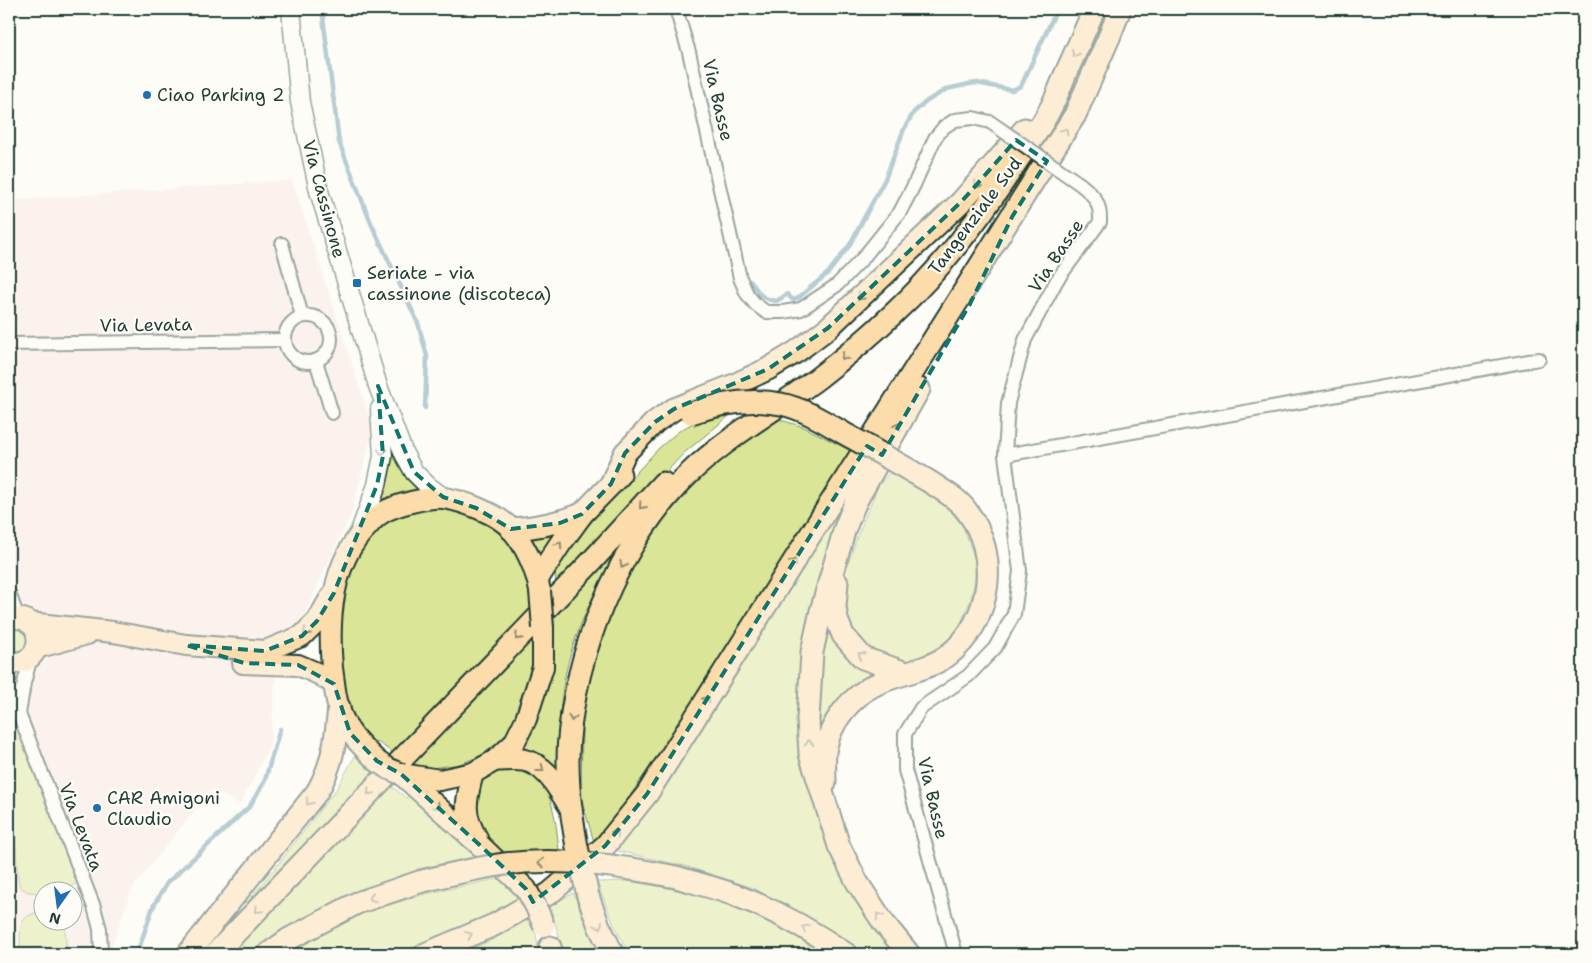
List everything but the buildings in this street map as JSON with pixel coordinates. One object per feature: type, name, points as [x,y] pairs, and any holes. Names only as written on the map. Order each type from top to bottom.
[{"type":"highway","name":"Tangenziale Sud","points":[[733,436],[818,378],[872,333],[924,283],[964,238],[992,200],[1048,114],[1094,9]]},
{"type":"highway","name":"Tangenziale Sud","points":[[1012,217],[1075,115],[1120,9]]},
{"type":"highway","points":[[611,484],[625,454],[655,422],[674,409],[734,385],[768,368],[796,352],[828,328],[962,201],[1029,124],[1048,114]]},
{"type":"highway","points":[[909,954],[883,922],[857,882],[839,846],[825,806],[810,754],[808,693],[812,652],[820,611],[845,528],[856,501],[931,368],[970,304],[1012,217]]},
{"type":"highway","points":[[424,954],[494,925],[550,893],[605,846],[647,794],[1012,217]]},
{"type":"highway","points":[[539,585],[560,544],[582,514],[669,426],[691,413],[708,407],[756,401],[782,404],[810,414],[952,496],[966,509],[975,523],[983,543],[988,566],[987,592],[979,616],[965,639],[946,656],[925,667],[906,672],[879,683],[858,696],[842,713],[832,729],[825,751],[825,806]]},
{"type":"highway","points":[[613,954],[599,926],[588,896],[570,806],[570,729],[587,645],[621,568],[642,531],[664,501],[695,468],[733,436]]},
{"type":"highway","points":[[215,954],[700,445],[733,436]]},
{"type":"highway","points":[[875,469],[836,586],[835,607],[837,620],[843,636],[863,658],[906,672]]},
{"type":"highway","points":[[511,529],[534,528],[560,522],[582,514]]},
{"type":"highway","points":[[188,954],[317,792],[334,751],[339,707]]},
{"type":"highway","points":[[496,760],[522,760],[534,764],[547,773],[570,806]]},
{"type":"highway","points":[[268,954],[289,939],[357,903],[419,882],[506,864],[546,862],[585,863],[632,868],[676,877],[734,895],[769,909],[802,926],[846,954]]},
{"type":"main road","name":"Via Cassinone","points":[[291,9],[300,102],[317,182],[378,386],[404,454],[414,472],[443,497],[476,508],[495,517],[511,529],[527,554],[539,585],[543,628],[543,667],[526,719],[514,742],[496,760],[473,773],[440,780],[401,774],[377,761],[350,733],[339,707],[334,684],[330,644],[334,593],[342,567],[359,534],[377,485],[383,456],[383,432],[378,386]]},
{"type":"main road","name":"Via Cassinone","points":[[359,534],[381,513],[404,503],[443,497]]},
{"type":"main road","points":[[19,620],[186,645],[265,651],[302,636],[317,621],[334,593]]},
{"type":"main road","points":[[19,620],[36,632],[38,637],[34,653]]},
{"type":"main road","points":[[9,662],[20,663],[34,653],[67,639],[99,631]]},
{"type":"main road","points":[[186,645],[218,657],[244,663],[298,665],[319,674],[334,684]]},
{"type":"main road","name":"Via Cassinone","points":[[473,773],[466,812],[469,825],[483,848]]},
{"type":"main road","name":"Via Cassinone","points":[[401,774],[526,889],[536,906],[544,926],[551,952]]},
{"type":"street","name":"Via Basse","points":[[676,9],[689,52],[740,278],[747,294],[756,305],[766,312],[800,309],[837,285],[863,258],[900,212],[934,138],[944,127],[955,120],[973,118],[990,122],[1080,184],[1096,200],[1100,210],[1100,222],[1057,280],[1025,340],[1008,403],[1005,455],[1020,571],[1014,614],[996,648],[968,676],[921,708],[905,734],[905,770],[956,954]]},
{"type":"street","points":[[282,244],[302,316]]},
{"type":"street","points":[[302,316],[318,318],[329,328],[331,344],[327,353],[316,361],[305,362],[295,358],[290,354],[284,340],[285,332],[289,325],[302,316]]},
{"type":"street","name":"Via Levata","points":[[9,344],[284,340]]},
{"type":"street","points":[[1005,455],[1540,358]]},
{"type":"street","points":[[316,361],[332,413]]},
{"type":"street","points":[[9,593],[19,620]]},
{"type":"street","points":[[18,714],[26,672],[34,653]]},
{"type":"street","name":"Via Levata","points":[[9,681],[18,714],[94,907],[100,929],[101,954]]},
{"type":"highlighted area","points":[[1016,140],[1047,161],[1012,217],[970,304],[882,455],[867,446],[647,794],[605,846],[533,902],[526,889],[483,848],[401,774],[377,761],[350,733],[334,684],[298,665],[244,663],[186,645],[265,651],[302,636],[317,621],[334,593],[377,485],[383,456],[378,386],[414,472],[443,497],[476,508],[511,529],[560,523],[582,514],[611,484],[625,453],[655,422],[674,409],[768,369],[828,328],[962,201]]},
{"type":"shaded area","points":[[292,180],[373,428],[352,512],[276,676],[270,745],[240,805],[212,789],[131,890],[109,954],[9,954],[9,196],[18,200]]},
{"type":"green space","points":[[729,416],[684,453],[556,589],[555,569],[560,556],[659,448],[679,431],[693,423],[695,426],[709,420]]},
{"type":"green space","points":[[778,419],[804,427],[851,451],[705,685],[613,821],[594,842],[581,798],[582,725],[590,662],[628,572],[668,514],[715,463]]},
{"type":"green space","points":[[394,454],[409,478],[423,491],[379,507]]},
{"type":"green space","points":[[890,472],[930,492],[949,509],[964,528],[975,560],[975,581],[970,601],[958,630],[940,650],[916,663],[896,663],[869,654],[841,618],[841,585],[857,537],[878,486]]},
{"type":"green space","points":[[437,507],[471,516],[502,534],[517,553],[531,585],[528,587],[532,610],[395,754],[376,741],[373,744],[360,727],[344,686],[339,642],[344,598],[354,557],[368,537],[383,524],[398,516]]},
{"type":"green space","points":[[833,517],[841,523],[826,553],[808,629],[798,711],[853,895],[896,954],[865,954],[804,915],[753,888],[685,866],[613,850],[641,820],[713,712]]},
{"type":"green space","points":[[519,532],[539,536],[559,534],[540,567]]},
{"type":"green space","points":[[615,550],[592,597],[568,662],[560,710],[558,776],[517,752],[530,731],[546,692],[554,650],[553,608]]},
{"type":"green space","points":[[829,619],[882,676],[817,742],[813,688]]},
{"type":"green space","points":[[9,625],[31,632],[26,651],[9,652]]},
{"type":"green space","points":[[535,632],[538,657],[513,729],[480,756],[460,764],[431,768],[409,763]]},
{"type":"green space","points":[[9,698],[77,880],[32,880],[32,892],[20,887],[13,806],[9,796]]},
{"type":"green space","points":[[356,754],[377,773],[205,954],[337,788]]},
{"type":"green space","points":[[511,768],[533,775],[544,787],[554,814],[559,851],[504,854],[479,834],[474,789],[490,774]]},
{"type":"green space","points":[[388,783],[406,798],[409,796],[479,856],[417,869],[417,873],[267,943],[253,954],[224,954]]},
{"type":"green space","points":[[502,878],[519,901],[501,912],[396,954],[282,954],[353,916],[425,894]]},
{"type":"green space","points":[[627,881],[691,893],[729,903],[769,920],[833,954],[629,954],[614,925],[597,882]]},
{"type":"green space","points":[[573,893],[601,954],[564,954],[550,906]]},
{"type":"green space","points":[[32,914],[32,930],[65,930],[67,954],[45,954],[45,947],[20,948],[22,923]]},
{"type":"green space","points":[[527,920],[536,934],[539,954],[460,954],[494,939]]},
{"type":"waterway","points":[[322,9],[339,142],[371,223],[418,323],[427,356],[425,408]]},
{"type":"waterway","points":[[751,281],[758,292],[768,299],[777,301],[787,294],[793,300],[828,273],[849,246],[885,179],[904,129],[914,112],[927,101],[947,89],[977,83],[1012,90],[1021,86],[1057,9]]},
{"type":"waterway","points":[[137,954],[153,907],[167,883],[250,806],[265,780],[280,729]]},
{"type":"place","name":"Ciao Parking 2","points":[[147,95]]},
{"type":"place","name":"Seriate - via cassinone (discoteca)","points":[[357,283]]},
{"type":"place","name":"CAR Amigoni Claudio","points":[[97,808]]}]
